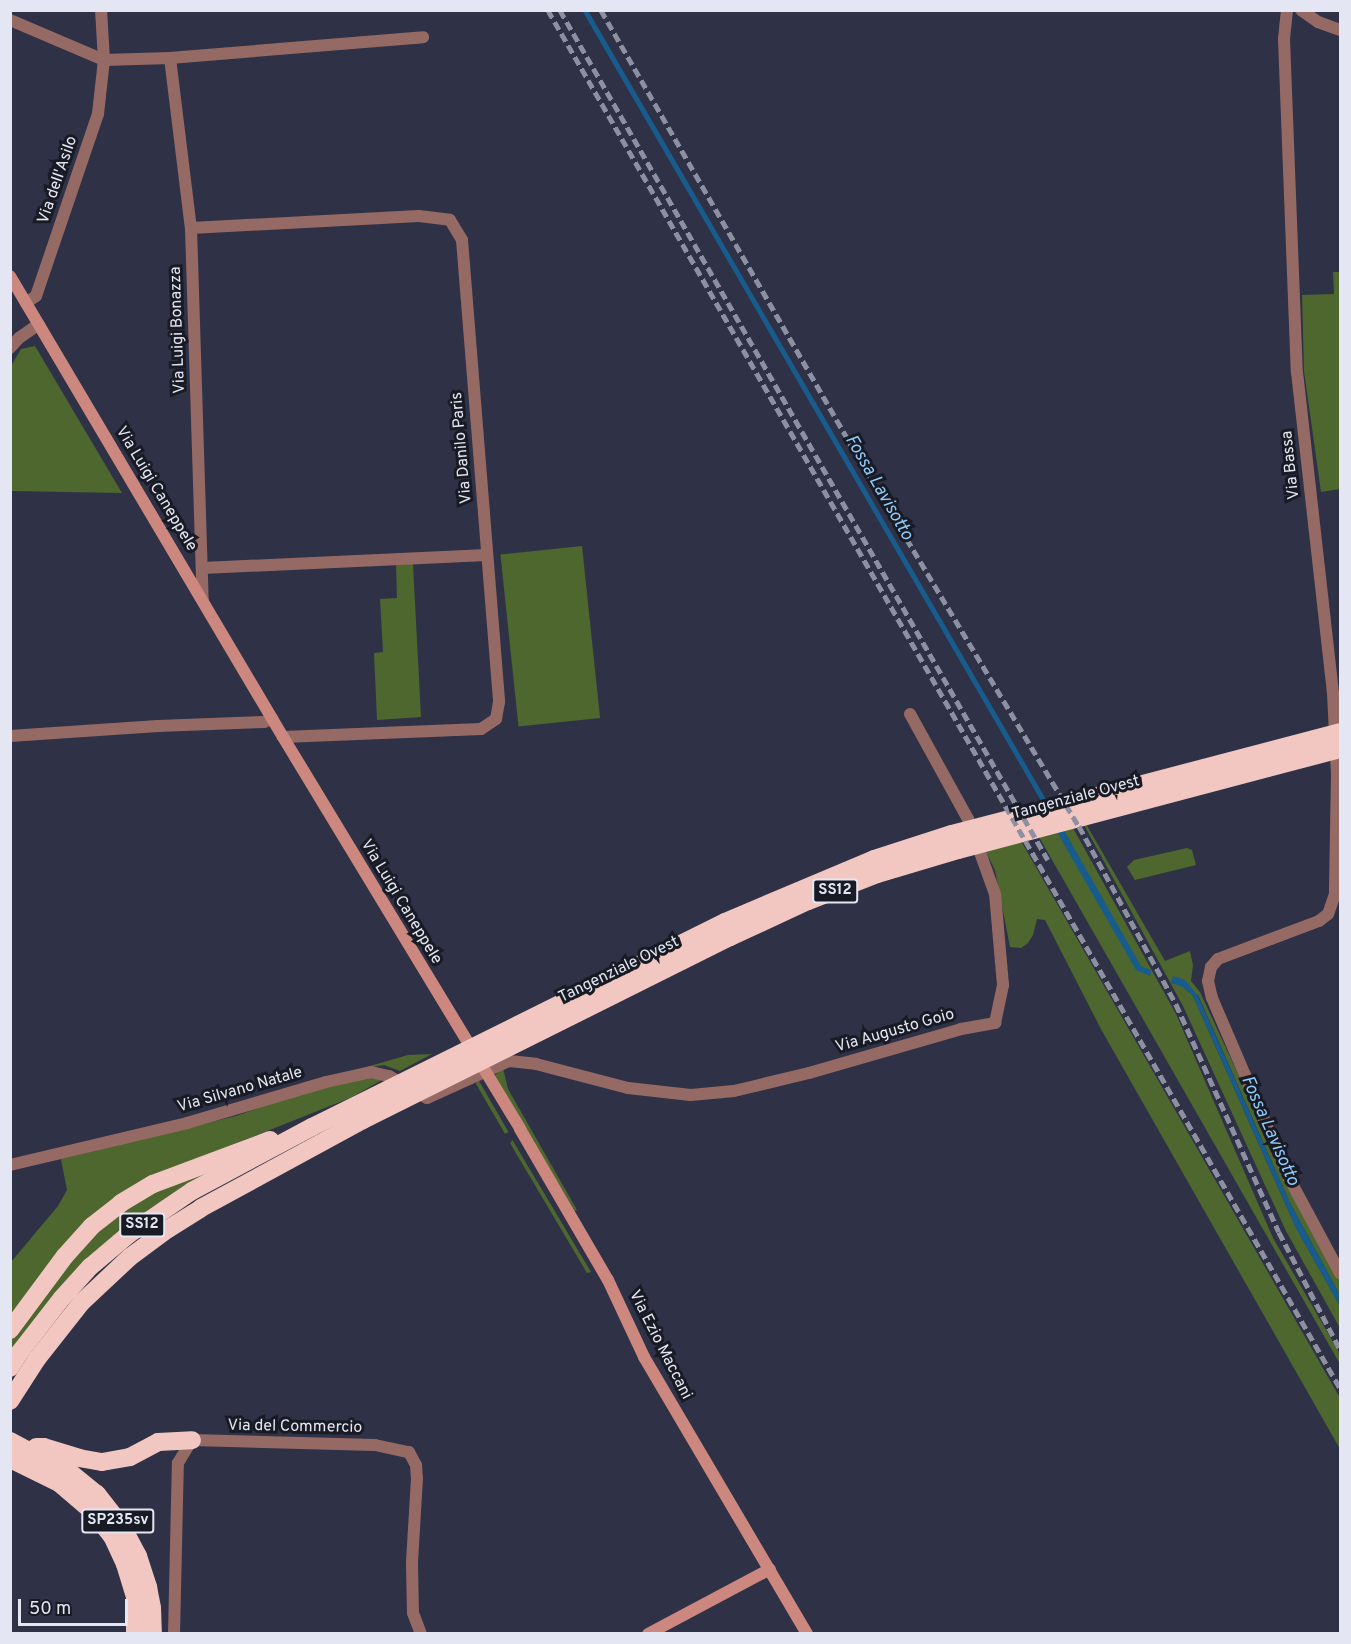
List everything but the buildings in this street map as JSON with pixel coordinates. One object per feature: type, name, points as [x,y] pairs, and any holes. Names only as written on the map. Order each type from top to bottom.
[{"type":"highway","points":[[1269,751],[1341,723]]},
{"type":"highway","name":"Tangenziale Ovest","points":[[10,1401],[37,1359],[81,1303],[130,1257],[201,1208],[359,1113],[725,922],[874,859],[952,834],[1341,732]]},
{"type":"highway","name":"Tangenziale Ovest","points":[[10,1368],[62,1298],[90,1267],[129,1234],[192,1191],[312,1127],[359,1113],[474,1063],[808,901],[877,874],[958,849],[1341,749]]},
{"type":"highway","points":[[1285,764],[1341,754]]},
{"type":"highway","points":[[10,1330],[64,1256],[92,1226],[121,1203],[153,1184],[199,1164],[312,1127]]},
{"type":"highway","points":[[18,1444],[44,1447],[79,1458],[102,1462],[130,1457],[158,1442],[192,1440]]},
{"type":"highway","name":"SP235sv","points":[[18,1444],[72,1473],[97,1494],[122,1526],[138,1556],[148,1587],[153,1634]]},
{"type":"highway","name":"SP235sv","points":[[10,1459],[59,1483],[93,1512],[112,1536],[125,1564],[135,1596],[135,1634]]},
{"type":"street","name":"Via dell'Asilo","points":[[26,303],[37,294],[98,114],[105,60],[101,10]]},
{"type":"street","name":"Via Bassa","points":[[1287,10],[1284,39],[1297,372],[1334,705],[1337,774],[1335,894],[1328,914],[1319,921],[1218,959],[1211,967],[1208,981],[1212,998],[1289,1178],[1341,1273]]},
{"type":"street","points":[[1301,10],[1318,22],[1341,30]]},
{"type":"street","points":[[10,20],[105,60],[170,58],[423,37]]},
{"type":"street","name":"Via Luigi Bonazza","points":[[170,58],[190,228],[203,601]]},
{"type":"street","name":"Via Danilo Paris","points":[[190,228],[419,216],[450,220],[462,240],[499,702],[496,719],[481,729],[283,737]]},
{"type":"street","name":"Via Luigi Caneppele","points":[[10,276],[483,1071]]},
{"type":"street","points":[[10,348],[19,338],[39,324]]},
{"type":"street","name":"Via Luigi Caneppele","points":[[202,568],[487,555]]},
{"type":"street","name":"Via Augusto Goio","points":[[483,1071],[504,1062],[517,1061],[641,1090],[691,1095],[734,1091],[809,1073],[961,1029],[995,1023],[1003,985],[995,894],[968,819],[910,714]]},
{"type":"street","points":[[10,736],[158,726],[264,722],[272,719]]},
{"type":"street","name":"Via Silvano Natale","points":[[10,1165],[187,1123],[357,1074],[371,1072],[383,1074],[427,1098],[483,1071]]},
{"type":"street","name":"Via Ezio Maccani","points":[[483,1071],[603,1270],[644,1357],[807,1634]]},
{"type":"street","points":[[174,1634],[178,1463],[192,1440]]},
{"type":"street","name":"Via del Commercio","points":[[192,1440],[375,1445],[409,1452],[416,1465],[417,1478],[412,1563],[413,1613],[421,1634]]},
{"type":"street","points":[[648,1634],[770,1569]]},
{"type":"green space","points":[[1333,272],[1340,272],[1340,489],[1321,492],[1304,371],[1302,295],[1334,294]]},
{"type":"green space","points":[[35,346],[122,493],[11,491],[11,366],[21,349]]},
{"type":"green space","points":[[582,546],[600,718],[519,727],[500,555]]},
{"type":"green space","points":[[396,564],[413,564],[421,717],[377,720],[374,653],[383,652],[380,599],[397,598]]},
{"type":"green space","points":[[1086,824],[1165,961],[1190,951],[1193,965],[1191,981],[1200,992],[1296,1199],[1340,1280],[1340,1295],[1290,1203],[1198,995],[1183,987],[1193,996],[1296,1228],[1340,1306],[1340,1328],[1286,1231],[1183,1006],[1084,825]]},
{"type":"green space","points":[[1073,828],[1176,1014],[1273,1238],[1340,1354],[1340,1364],[1039,837]]},
{"type":"green space","points":[[1021,841],[1340,1398],[1340,1449],[1102,1031],[1045,920],[1037,919],[1033,935],[1028,943],[1021,948],[1010,947],[995,870],[985,850]]},
{"type":"green space","points":[[1187,848],[1192,850],[1196,865],[1135,880],[1127,867],[1134,860]]},
{"type":"green space","points":[[432,1054],[400,1071],[384,1065],[356,1070],[408,1055]]},
{"type":"green space","points":[[503,1068],[508,1089],[577,1210],[575,1211],[494,1076]]},
{"type":"green space","points":[[368,1076],[382,1080],[350,1098],[149,1178],[11,1318],[11,1262],[58,1206],[67,1190],[61,1159],[236,1116],[316,1088]]},
{"type":"green space","points":[[479,1081],[508,1132],[505,1134],[476,1083]]},
{"type":"green space","points":[[513,1140],[591,1272],[587,1273],[510,1143]]},
{"type":"green space","points":[[201,1175],[202,1177],[149,1209],[98,1250],[11,1355],[11,1340],[65,1268],[94,1236],[128,1208],[159,1189]]},
{"type":"water","points":[[1064,830],[1141,966],[1151,970],[1150,976],[1136,970],[1057,832]]},
{"type":"water","points":[[1173,976],[1185,980],[1198,996],[1290,1203],[1340,1295],[1340,1306],[1296,1228],[1193,996],[1183,987],[1171,983]]},
{"type":"waterway","name":"Fossa Lavisotto","points":[[585,10],[1046,804]]},
{"type":"railway","points":[[548,10],[1340,1388]]},
{"type":"railway","points":[[560,10],[1048,860]]},
{"type":"railway","points":[[601,10],[865,469],[1079,826],[1176,1004],[1279,1232],[1340,1349]]}]
